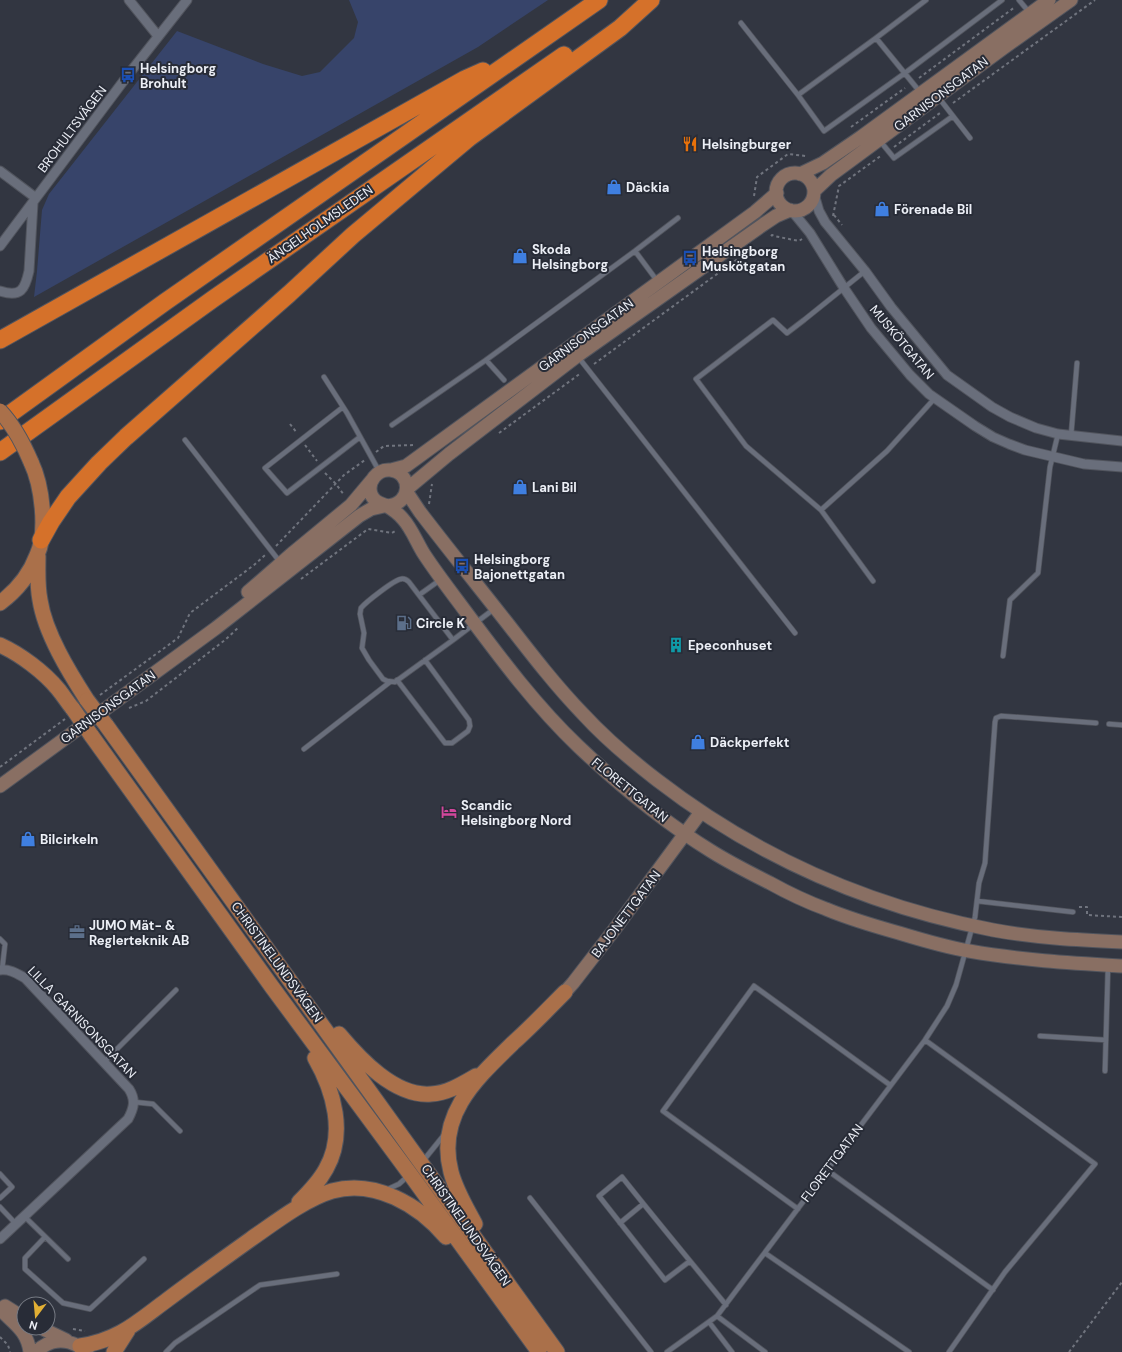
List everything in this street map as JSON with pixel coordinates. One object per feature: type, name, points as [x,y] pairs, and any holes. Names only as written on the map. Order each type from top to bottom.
[{"type":"highway","name":"ÄNGELHOLMSLEDEN","points":[[0,421],[165,302],[599,0]]},
{"type":"highway","name":"ÄNGELHOLMSLEDEN","points":[[0,452],[213,299],[643,0]]},
{"type":"highway","points":[[39,548],[51,522],[68,497],[99,463],[131,432],[289,294],[353,235],[469,138],[620,28],[651,0]]},
{"type":"highway","points":[[0,340],[465,79],[533,46]]},
{"type":"main road","name":"CHRISTINELUNDSVÄGEN","points":[[0,411],[8,419],[18,434],[38,481],[42,522],[39,548],[38,584],[43,615],[56,645],[77,683],[557,1352]]},
{"type":"main road","points":[[0,603],[15,590],[24,578],[39,548]]},
{"type":"main road","name":"CHRISTINELUNDSVÄGEN","points":[[0,645],[20,657],[43,674],[58,689],[272,987],[410,1174],[534,1346]]},
{"type":"main road","points":[[257,935],[351,1048],[378,1074],[406,1090],[420,1094],[432,1094],[446,1091],[458,1086],[484,1071]]},
{"type":"main road","points":[[272,987],[327,1080],[335,1111],[336,1128],[333,1149],[326,1169],[308,1193],[283,1217]]},
{"type":"main road","points":[[512,1290],[462,1202],[457,1189],[449,1162],[448,1143],[451,1126],[454,1115],[461,1101],[484,1071],[565,992]]},
{"type":"main road","points":[[80,1347],[108,1340],[130,1328],[283,1217],[312,1200],[331,1192],[350,1188],[360,1188],[379,1192],[404,1202],[420,1212],[439,1229],[534,1346]]},
{"type":"main road","points":[[114,1352],[130,1328]]},
{"type":"street","points":[[129,0],[158,36]]},
{"type":"street","name":"BROHULTSVÄGEN","points":[[0,246],[158,36],[187,0]]},
{"type":"street","name":"GARNISONSGATAN","points":[[0,786],[216,628],[359,516],[371,509],[393,506],[402,501],[407,490],[449,454],[577,356],[776,216],[791,211],[802,210],[807,207],[813,199],[814,193],[831,175],[1002,48],[1071,0]]},
{"type":"street","name":"GARNISONSGATAN","points":[[216,628],[248,592],[350,505],[381,474],[406,466],[756,212],[777,193],[777,187],[784,178],[789,175],[800,174],[823,163],[921,93],[1038,6]]},
{"type":"street","points":[[0,171],[35,201],[27,280],[22,290],[17,294],[9,294],[0,291]]},
{"type":"street","points":[[800,174],[808,179],[813,187],[814,193]]},
{"type":"street","points":[[777,193],[779,202],[791,211]]},
{"type":"street","name":"MUSKÖTGATAN","points":[[814,193],[819,211],[825,222],[865,271],[891,307],[947,375],[982,400],[1010,417],[1036,428],[1071,436],[1122,441]]},
{"type":"street","name":"MUSKÖTGATAN","points":[[791,211],[810,233],[871,328],[910,375],[935,398],[992,437],[1025,450],[1084,464],[1122,467]]},
{"type":"street","points":[[385,506],[377,502],[372,495],[371,485],[381,474],[398,473],[404,478],[407,490]]},
{"type":"street","name":"FLORETTGATAN","points":[[407,490],[420,512],[541,666],[582,714],[598,730],[644,769],[701,812],[761,849],[804,870],[840,886],[926,915],[972,926],[1040,937],[1122,942]]},
{"type":"street","name":"FLORETTGATAN","points":[[385,506],[402,518],[406,523],[441,579],[474,624],[517,680],[558,725],[577,745],[623,787],[710,850],[738,867],[782,890],[824,909],[881,928],[965,951],[1032,960],[1122,966]]},
{"type":"street","name":"BAJONETTGATAN","points":[[565,992],[614,930],[701,812]]},
{"type":"street","name":"LILLA GARNISONSGATAN","points":[[1,970],[16,972],[25,978],[129,1089],[133,1096],[134,1102]]},
{"type":"street","points":[[0,1239],[128,1119],[132,1112],[134,1102]]},
{"type":"street","points":[[0,1303],[16,1313]]},
{"type":"street","points":[[0,1308],[25,1335],[29,1343],[30,1352]]},
{"type":"street","points":[[56,1335],[80,1347]]},
{"type":"street","points":[[36,1352],[48,1343],[56,1341],[65,1341],[80,1347]]},
{"type":"lane","points":[[798,95],[926,0]]},
{"type":"lane","points":[[742,23],[824,131],[905,73],[1001,0]]},
{"type":"lane","points":[[1021,1],[1038,6]]},
{"type":"lane","points":[[876,38],[921,93]]},
{"type":"lane","points":[[938,96],[970,138]]},
{"type":"lane","points":[[879,140],[894,158],[953,116]]},
{"type":"lane","points":[[392,425],[486,360],[678,218]]},
{"type":"lane","points":[[635,251],[658,282]]},
{"type":"lane","points":[[865,271],[786,333],[773,320],[696,379],[746,446],[821,510],[873,581]]},
{"type":"lane","points":[[577,356],[795,633]]},
{"type":"lane","points":[[486,360],[504,380]]},
{"type":"lane","points":[[1071,436],[1077,363]]},
{"type":"lane","points":[[324,377],[381,474]]},
{"type":"lane","points":[[821,510],[887,451],[935,398]]},
{"type":"lane","points":[[343,407],[265,468],[287,493],[360,437]]},
{"type":"lane","points":[[1003,656],[1010,600],[1038,572],[1050,466],[1058,434]]},
{"type":"lane","points":[[184,440],[281,563]]},
{"type":"lane","points":[[453,640],[408,580],[400,579],[393,582],[361,608],[360,614],[364,633],[362,645],[364,652],[383,679],[390,682],[395,682],[397,680],[453,640],[496,608]]},
{"type":"lane","points":[[419,594],[441,579]]},
{"type":"lane","points":[[397,680],[442,741],[449,744],[463,735],[470,729],[469,720],[425,660]]},
{"type":"lane","points":[[304,749],[390,682]]},
{"type":"lane","points":[[972,926],[975,918],[979,883],[985,863],[996,718],[1001,716],[1096,723]]},
{"type":"lane","points":[[1109,724],[1122,725]]},
{"type":"lane","points":[[977,901],[1073,912]]},
{"type":"lane","name":"FLORETTGATAN","points":[[667,1352],[717,1316],[924,1040],[947,1006],[956,985],[972,926]]},
{"type":"lane","points":[[0,939],[5,944],[1,970]]},
{"type":"lane","points":[[1105,1071],[1108,965]]},
{"type":"lane","points":[[798,1209],[663,1111],[754,986],[890,1085]]},
{"type":"lane","points":[[104,1062],[176,990]]},
{"type":"lane","points":[[1040,1036],[1106,1040]]},
{"type":"lane","points":[[924,1040],[1096,1164],[1005,1272],[949,1352]]},
{"type":"lane","points":[[134,1102],[153,1104],[180,1131]]},
{"type":"lane","points":[[379,1192],[394,1187],[410,1174],[437,1146],[451,1126]]},
{"type":"lane","points":[[827,1170],[993,1290]]},
{"type":"lane","points":[[0,1174],[12,1187],[0,1198]]},
{"type":"lane","points":[[690,1261],[664,1280],[599,1196],[622,1177],[726,1305]]},
{"type":"lane","points":[[530,1198],[651,1352]]},
{"type":"lane","points":[[620,1223],[644,1204]]},
{"type":"lane","points":[[0,1207],[16,1224]]},
{"type":"lane","points":[[24,1216],[68,1259]]},
{"type":"lane","points":[[45,1237],[26,1258],[25,1269],[63,1303],[90,1308],[144,1259]]},
{"type":"lane","points":[[765,1253],[909,1352]]},
{"type":"lane","points":[[166,1352],[175,1343],[260,1285],[337,1274]]},
{"type":"lane","points":[[717,1316],[765,1352]]},
{"type":"lane","points":[[709,1322],[732,1352]]},
{"type":"path","points":[[825,222],[834,215],[839,186],[1095,0]]},
{"type":"path","points":[[846,131],[1021,1]]},
{"type":"path","points":[[754,198],[757,177],[788,154],[810,157]]},
{"type":"path","points":[[834,215],[844,227]]},
{"type":"path","points":[[766,239],[772,235],[799,241],[810,233]]},
{"type":"path","points":[[496,435],[742,256]]},
{"type":"path","points":[[290,424],[327,476],[336,484]]},
{"type":"path","points":[[171,643],[178,638],[190,613],[254,565],[271,550],[344,475],[384,446],[414,445],[418,443]]},
{"type":"path","points":[[420,512],[429,505],[433,481]]},
{"type":"path","points":[[301,579],[368,529],[392,533],[406,523]]},
{"type":"path","points":[[124,710],[146,701],[226,640],[242,625]]},
{"type":"path","points":[[1069,1352],[1122,1282]]},
{"type":"path","points":[[0,1337],[8,1345],[10,1352]]},
{"type":"shaded area","points":[[349,0],[548,0],[478,47],[34,297],[42,210],[49,194],[177,31],[263,64],[302,76],[320,72],[354,38],[358,22]]},
{"type":"place","name":"Helsingborg Brohult","points":[[128,75]]},
{"type":"place","name":"Helsingburger","points":[[690,144]]},
{"type":"place","name":"Däckia","points":[[614,187]]},
{"type":"place","name":"Förenade Bil","points":[[882,209]]},
{"type":"place","name":"Skoda Helsingborg","points":[[520,256]]},
{"type":"place","name":"Helsingborg Muskötgatan","points":[[690,258]]},
{"type":"place","name":"Lani Bil","points":[[520,487]]},
{"type":"place","name":"Helsingborg Bajonettgatan","points":[[462,566]]},
{"type":"place","name":"Circle K","points":[[404,623]]},
{"type":"place","name":"Epeconhuset","points":[[676,645]]},
{"type":"place","name":"Däckperfekt","points":[[698,742]]},
{"type":"place","name":"Scandic Helsingborg Nord","points":[[449,812]]},
{"type":"place","name":"Bilcirkeln","points":[[28,839]]},
{"type":"place","name":"JUMO Mät- & Reglerteknik AB","points":[[77,932]]}]
